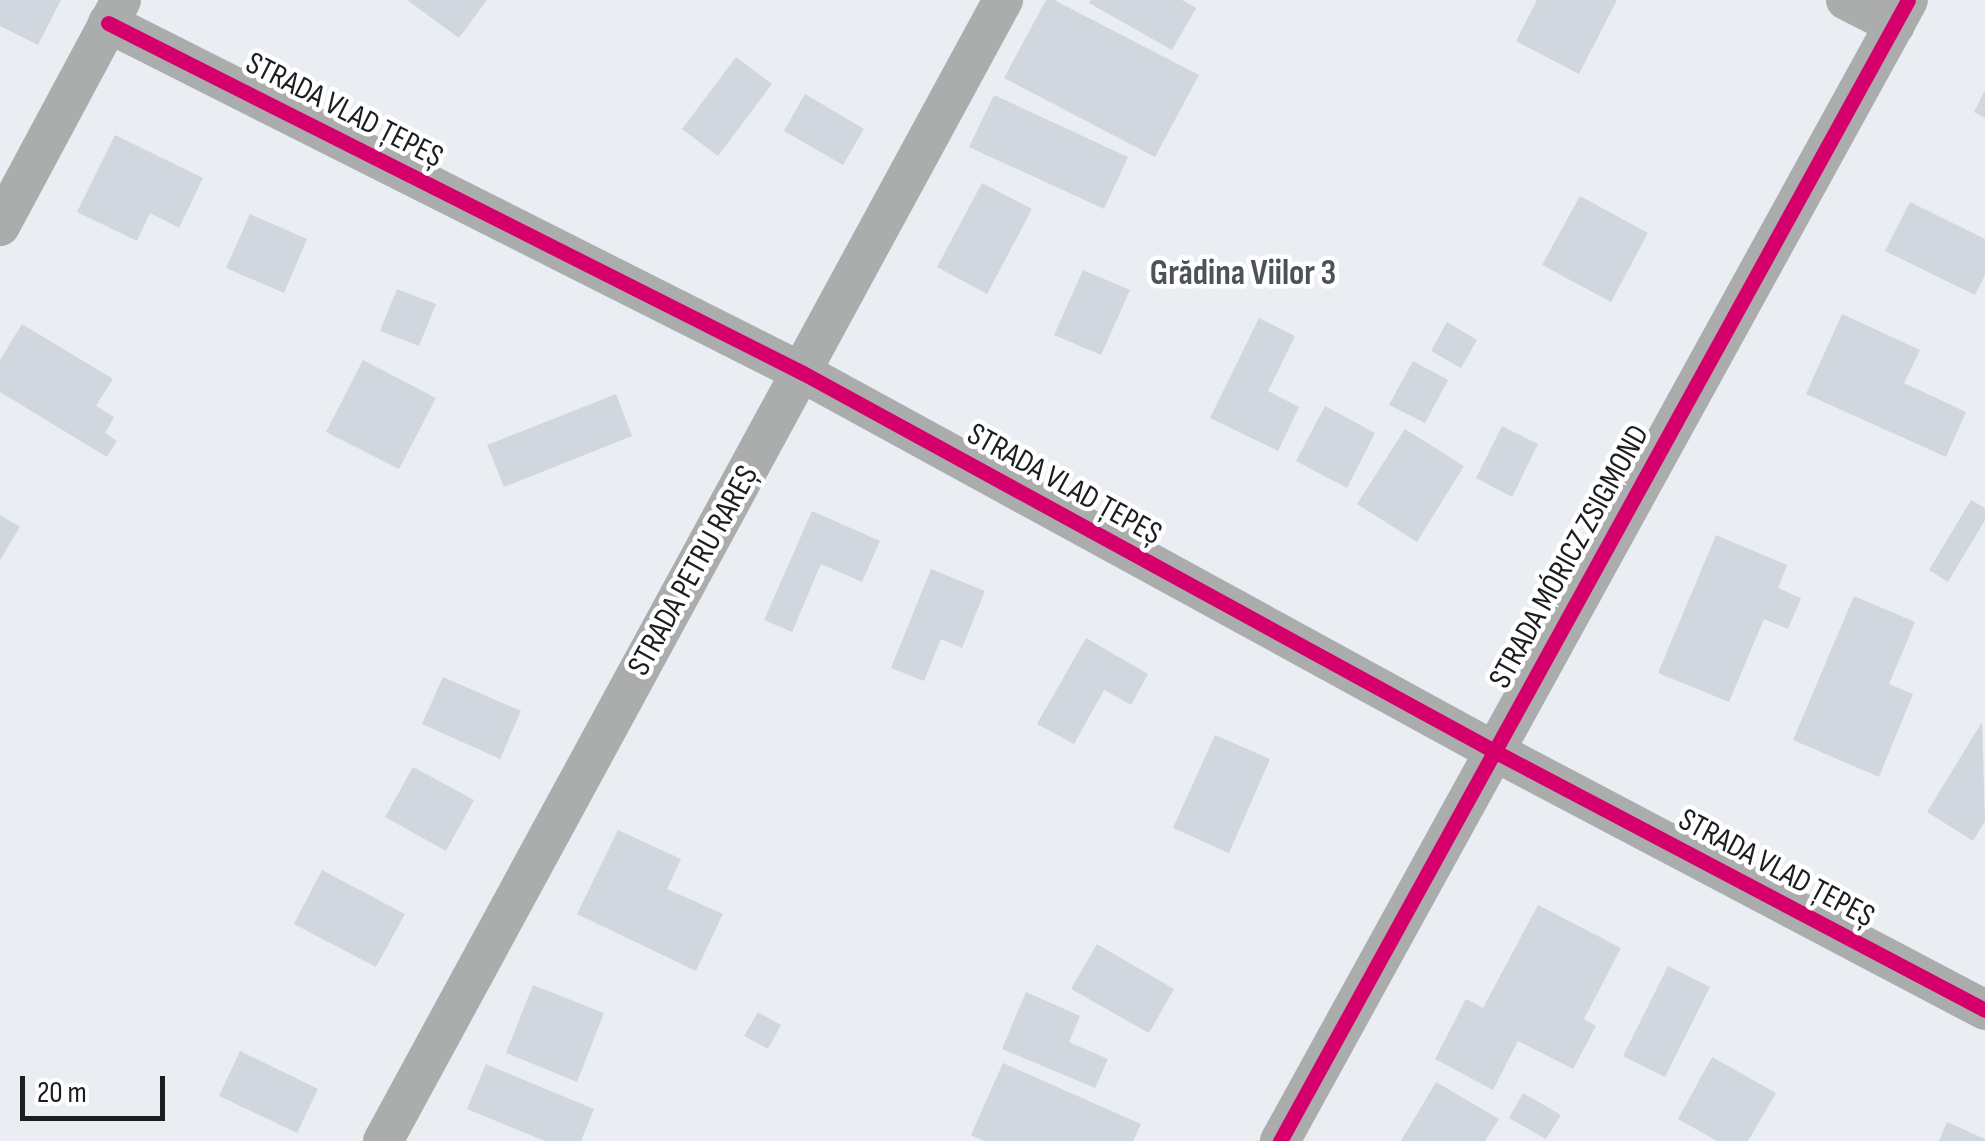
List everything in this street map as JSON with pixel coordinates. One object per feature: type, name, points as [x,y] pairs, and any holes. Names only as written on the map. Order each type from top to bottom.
[{"type":"street","name":"STRADA PETRU RAREȘ","points":[[382,1141],[1003,0]]},
{"type":"street","points":[[1846,0],[1901,12]]},
{"type":"street","name":"STRADA VLAD ȚEPEȘ","points":[[115,11],[803,373],[1494,752],[1985,1010]]},
{"type":"street","points":[[0,226],[115,11]]},
{"type":"street","name":"STRADA MÓRICZ ZSIGMOND","points":[[1280,1141],[1901,12]]},
{"type":"building","points":[[0,0],[61,0],[38,45],[0,26]]},
{"type":"building","points":[[407,0],[487,0],[459,38]]},
{"type":"building","points":[[1046,0],[1054,0],[1199,75],[1155,157],[1004,78]]},
{"type":"building","points":[[1182,0],[1196,8],[1172,50],[1089,3]]},
{"type":"building","points":[[1537,0],[1617,0],[1579,74],[1516,41]]},
{"type":"building","points":[[736,57],[772,84],[718,156],[682,129]]},
{"type":"building","points":[[1985,90],[1985,118],[1974,112]]},
{"type":"building","points":[[805,94],[864,129],[843,165],[784,131]]},
{"type":"building","points":[[994,95],[1128,157],[1104,209],[969,147]]},
{"type":"building","points":[[115,135],[203,178],[179,228],[150,213],[137,241],[77,212]]},
{"type":"building","points":[[982,183],[1032,209],[987,294],[937,267]]},
{"type":"building","points":[[1580,196],[1648,233],[1611,302],[1542,265]]},
{"type":"building","points":[[1910,202],[1985,239],[1985,275],[1975,295],[1885,251]]},
{"type":"building","points":[[250,214],[307,239],[284,293],[226,268]]},
{"type":"building","points":[[1083,270],[1130,290],[1101,355],[1054,335]]},
{"type":"building","points":[[397,289],[436,304],[419,346],[380,331]]},
{"type":"building","points":[[1842,314],[1920,350],[1904,383],[1966,412],[1946,457],[1806,394]]},
{"type":"building","points":[[1259,318],[1295,336],[1268,391],[1299,407],[1278,451],[1210,418]]},
{"type":"building","points":[[1447,322],[1477,340],[1461,368],[1431,351]]},
{"type":"building","points":[[22,324],[113,379],[96,406],[114,417],[105,433],[117,441],[107,457],[0,392],[0,360]]},
{"type":"building","points":[[363,360],[436,398],[399,469],[326,432]]},
{"type":"building","points":[[1413,361],[1448,380],[1425,423],[1389,405]]},
{"type":"building","points":[[616,394],[632,436],[504,487],[487,445]]},
{"type":"building","points":[[1325,406],[1375,433],[1347,488],[1296,461]]},
{"type":"building","points":[[1502,426],[1538,444],[1512,497],[1476,478]]},
{"type":"building","points":[[1405,429],[1464,466],[1417,542],[1357,504]]},
{"type":"building","points":[[1971,500],[1985,508],[1985,520],[1948,582],[1929,570]]},
{"type":"building","points":[[812,511],[880,541],[862,582],[821,564],[792,632],[764,620]]},
{"type":"building","points":[[0,515],[20,527],[0,560]]},
{"type":"building","points":[[1716,535],[1787,565],[1778,588],[1801,598],[1788,629],[1764,619],[1729,702],[1658,673]]},
{"type":"building","points":[[931,569],[985,591],[962,648],[941,639],[924,681],[891,668]]},
{"type":"building","points":[[1854,596],[1915,622],[1889,684],[1913,694],[1879,777],[1793,740]]},
{"type":"building","points":[[1086,638],[1148,674],[1131,705],[1104,690],[1074,744],[1037,724]]},
{"type":"building","points":[[443,677],[521,711],[500,759],[422,724]]},
{"type":"building","points":[[1982,722],[1985,821],[1973,841],[1927,812]]},
{"type":"building","points":[[1215,735],[1270,759],[1229,853],[1173,828]]},
{"type":"building","points":[[413,767],[474,800],[446,851],[385,817]]},
{"type":"building","points":[[618,830],[681,859],[667,889],[723,914],[696,971],[577,914]]},
{"type":"building","points":[[322,870],[405,914],[376,967],[294,924]]},
{"type":"building","points":[[1538,905],[1621,948],[1584,1019],[1596,1026],[1573,1069],[1518,1041],[1493,1090],[1435,1059],[1466,999],[1483,1008]]},
{"type":"building","points":[[1097,944],[1174,989],[1149,1033],[1071,989]]},
{"type":"building","points":[[1668,966],[1710,987],[1665,1077],[1623,1056]]},
{"type":"building","points":[[533,985],[604,1013],[577,1082],[506,1053]]},
{"type":"building","points":[[1026,992],[1080,1016],[1069,1042],[1108,1059],[1095,1088],[1002,1049]]},
{"type":"building","points":[[758,1012],[781,1025],[768,1049],[744,1036]]},
{"type":"building","points":[[240,1051],[318,1089],[297,1133],[219,1096]]},
{"type":"building","points":[[1712,1057],[1776,1093],[1748,1141],[1717,1141],[1678,1119]]},
{"type":"building","points":[[1003,1063],[1141,1124],[1133,1141],[984,1141],[971,1135]]},
{"type":"building","points":[[486,1064],[594,1109],[581,1141],[545,1141],[467,1109]]},
{"type":"building","points":[[1436,1082],[1499,1119],[1485,1141],[1401,1141]]},
{"type":"building","points":[[1523,1093],[1561,1115],[1546,1139],[1509,1118]]},
{"type":"building","points":[[1947,1122],[1985,1139],[1985,1141],[1939,1141]]},
{"type":"cycle path","points":[[1280,1141],[1908,0]]},
{"type":"cycle path","points":[[108,23],[803,373],[1494,751],[1985,1010]]},
{"type":"district","name":"Grădina Viilor 3","points":[[1243,274]]}]
